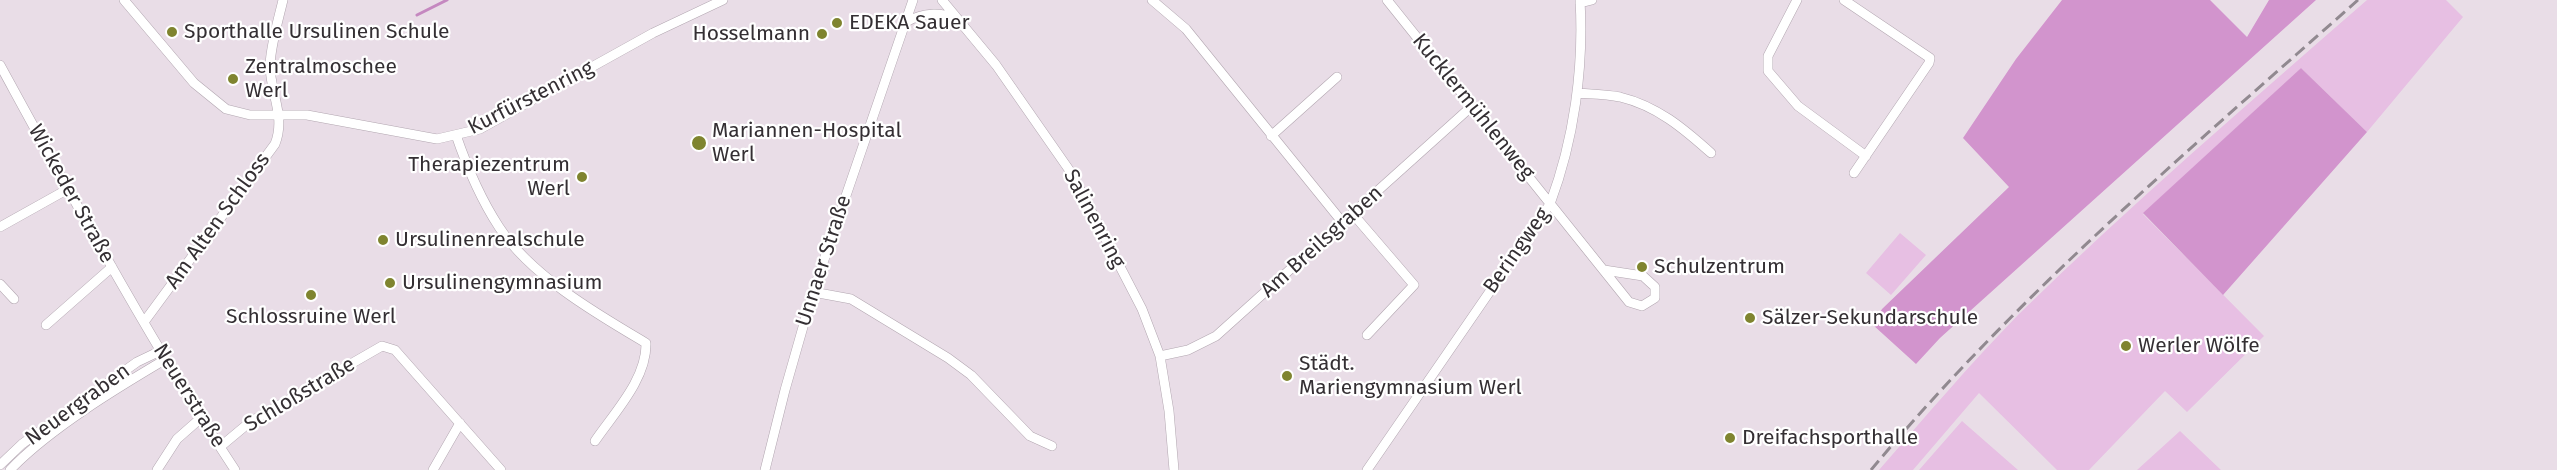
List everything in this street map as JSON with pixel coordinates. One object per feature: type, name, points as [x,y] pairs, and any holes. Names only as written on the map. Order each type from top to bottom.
[{"type":"street","name":"Kurfürstenring","points":[[124,0],[194,83],[209,97],[237,113],[307,115],[437,139],[480,129],[653,33],[723,0]]},
{"type":"street","points":[[280,115],[270,66],[283,0]]},
{"type":"street","name":"Unnaer Straße","points":[[765,470],[813,292],[913,0]]},
{"type":"street","points":[[1152,0],[1186,29],[1343,223]]},
{"type":"street","name":"Kucklermühlenweg","points":[[1387,0],[1629,302],[1642,306],[1655,298],[1655,287],[1643,276],[1605,270]]},
{"type":"street","points":[[1580,1],[1592,0]]},
{"type":"street","points":[[1797,0],[1768,56],[1768,71],[1798,106],[1866,156]]},
{"type":"street","points":[[1844,0],[1930,58],[1929,63],[1854,173]]},
{"type":"street","name":"Salinenring","points":[[944,1],[996,65],[1072,174],[1142,309],[1160,356],[1169,411],[1174,470]]},
{"type":"street","name":"Beringweg","points":[[1367,470],[1550,204],[1561,175],[1577,93],[1580,1]]},
{"type":"street","points":[[906,22],[924,14],[938,13],[958,19]]},
{"type":"street","name":"Wickeder Straße","points":[[0,65],[144,322]]},
{"type":"street","points":[[1271,136],[1337,78]]},
{"type":"street","points":[[1577,93],[1618,96],[1650,107],[1680,126],[1711,153]]},
{"type":"street","name":"Am Breilsgraben","points":[[1160,356],[1188,350],[1216,336],[1472,106]]},
{"type":"street","name":"Am Alten Schloss","points":[[144,322],[275,144],[280,132],[280,115]]},
{"type":"street","points":[[456,135],[470,175],[485,203],[500,228],[520,253],[554,282],[608,320],[646,343],[647,358],[631,389],[594,441]]},
{"type":"street","points":[[0,227],[68,189]]},
{"type":"street","points":[[1353,214],[1414,285],[1367,334]]},
{"type":"street","points":[[46,325],[112,267]]},
{"type":"street","points":[[0,284],[14,299]]},
{"type":"street","points":[[813,292],[851,299],[948,358],[971,375],[1030,436],[1052,446]]},
{"type":"street","name":"Neuerstraße","points":[[144,322],[235,470]]},
{"type":"street","name":"Schloßstraße","points":[[220,447],[250,422],[382,346],[395,350],[460,423]]},
{"type":"street","name":"Neuergraben","points":[[0,465],[22,444],[137,362],[160,351]]},
{"type":"street","points":[[15,468],[88,409],[166,359]]},
{"type":"street","points":[[157,470],[177,439],[202,417]]},
{"type":"street","points":[[433,470],[460,423],[497,468]]},
{"type":"shaded area","points":[[2062,0],[2210,0],[2247,37],[2269,0],[2316,0],[1940,338],[1916,364],[1873,325],[1882,309],[2009,187],[1963,138],[2016,59]]},
{"type":"shaded area","points":[[2367,0],[2446,0],[2463,17],[2367,132],[2301,68],[2143,214],[2264,336],[2187,412],[2165,391],[2089,470],[2057,470],[1979,393],[1913,470],[1879,470],[1983,352],[2061,273],[2190,155]]},
{"type":"shaded area","points":[[2301,68],[2367,132],[2223,295],[2143,213]]},
{"type":"shaded area","points":[[1900,233],[1926,255],[1891,295],[1866,273]]},
{"type":"shaded area","points":[[1962,421],[2018,470],[1919,470]]},
{"type":"shaded area","points":[[2180,431],[2221,470],[2137,470]]},
{"type":"waterway","points":[[417,15],[447,0]]},
{"type":"railway","points":[[1871,470],[1984,344],[2044,284],[2168,169],[2358,0]]},
{"type":"place","name":"EDEKA Sauer","points":[[837,23]]},
{"type":"place","name":"Sporthalle Ursulinen Schule","points":[[172,32]]},
{"type":"place","name":"Hosselmann","points":[[822,34]]},
{"type":"place","name":"Zentralmoschee Werl","points":[[233,79]]},
{"type":"place","name":"Mariannen-Hospital Werl","points":[[699,143]]},
{"type":"place","name":"Therapiezentrum Werl","points":[[582,177]]},
{"type":"place","name":"Ursulinenrealschule","points":[[383,240]]},
{"type":"place","name":"Schulzentrum","points":[[1642,267]]},
{"type":"place","name":"Ursulinengymnasium","points":[[390,283]]},
{"type":"place","name":"Schlossruine Werl","points":[[311,295]]},
{"type":"place","name":"Sälzer-Sekundarschule","points":[[1750,318]]},
{"type":"place","name":"Werler Wölfe","points":[[2126,346]]},
{"type":"place","name":"Städt. Mariengymnasium Werl","points":[[1287,376]]},
{"type":"place","name":"Dreifachsporthalle","points":[[1730,438]]}]
